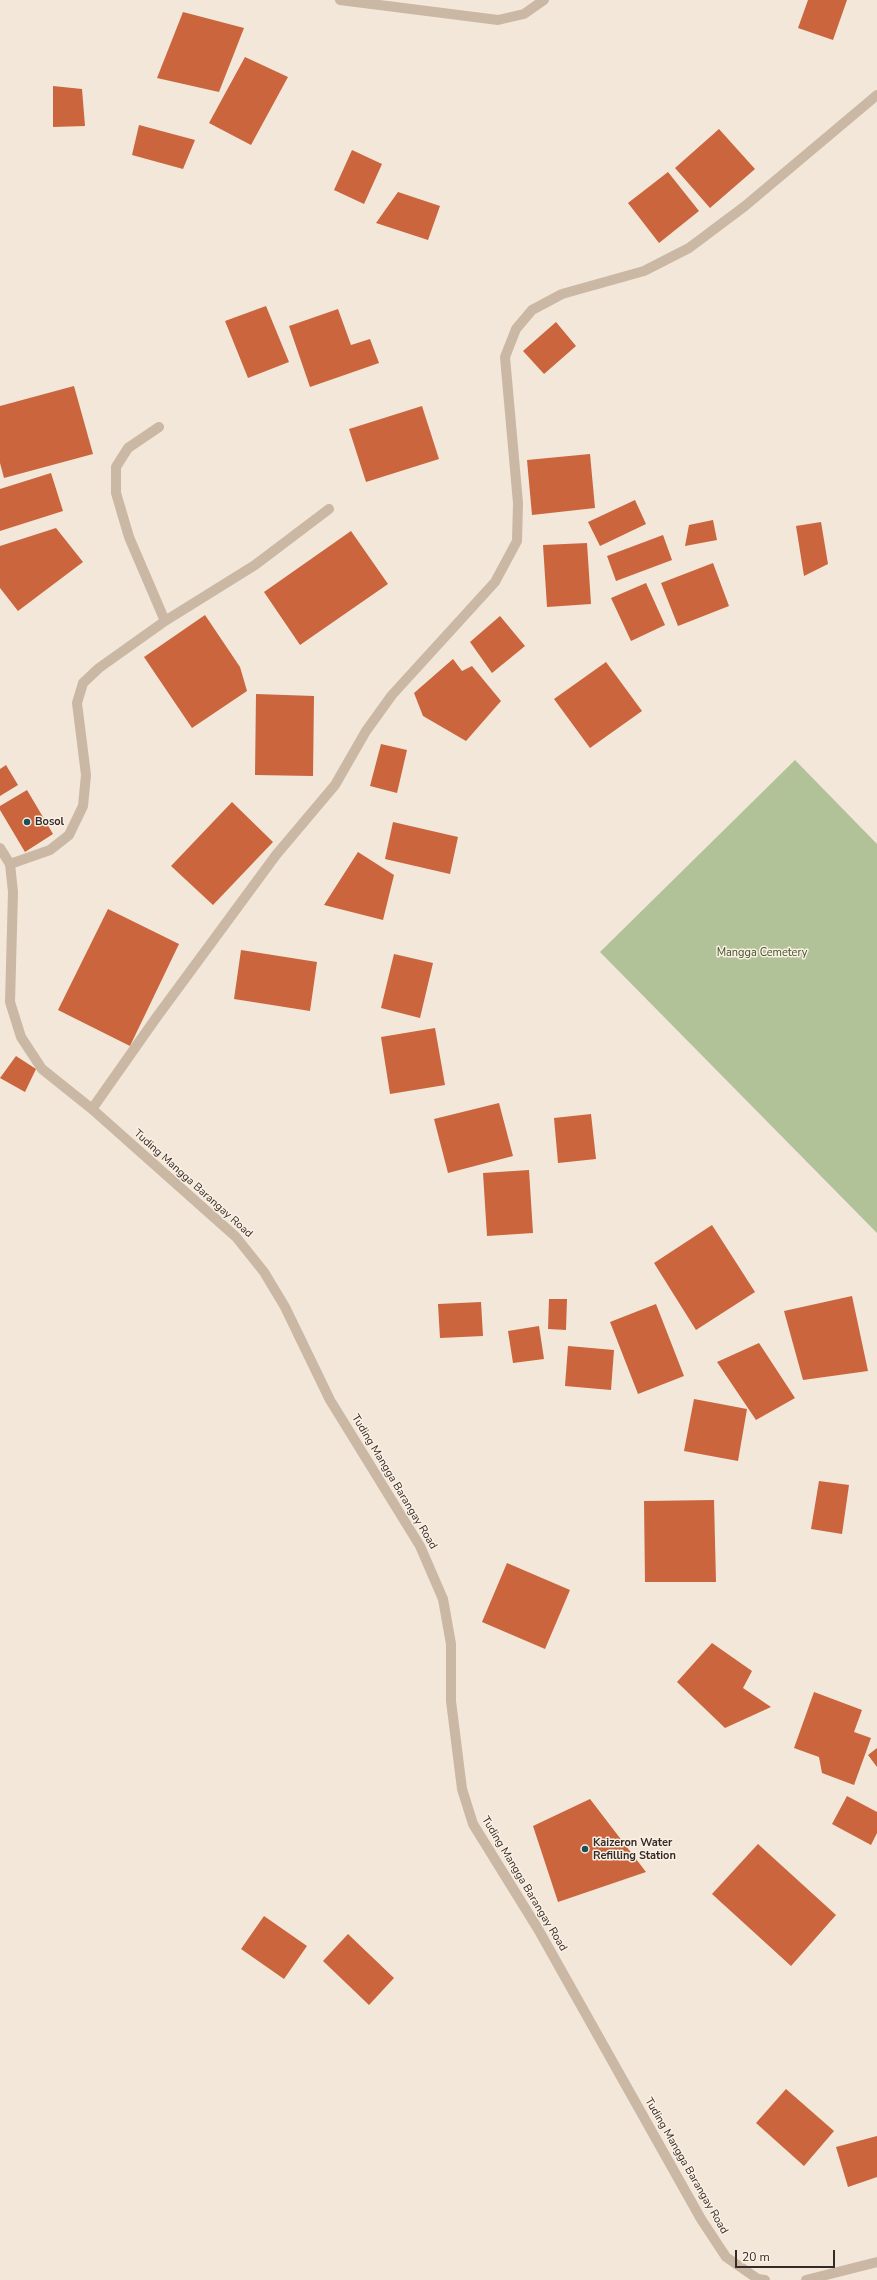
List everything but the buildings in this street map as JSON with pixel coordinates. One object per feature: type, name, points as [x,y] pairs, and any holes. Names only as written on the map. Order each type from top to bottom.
[{"type":"street","points":[[340,0],[498,20],[524,14],[544,0]]},
{"type":"street","points":[[92,1109],[156,1018],[276,855],[334,785],[366,731],[392,695],[495,582],[517,541],[518,503],[505,357],[516,329],[532,310],[562,294],[644,271],[689,248],[745,206],[877,95]]},
{"type":"street","points":[[159,427],[128,448],[116,467],[116,493],[129,537],[165,621]]},
{"type":"street","points":[[10,864],[50,850],[69,835],[83,806],[86,775],[77,703],[83,683],[99,668],[165,621],[255,565],[329,509]]},
{"type":"street","name":"Tuding Mangga Barangay Road","points":[[0,848],[10,864],[13,892],[10,1002],[21,1038],[42,1070],[92,1109],[236,1237],[264,1272],[285,1307],[330,1400],[420,1546],[443,1599],[451,1644],[451,1702],[462,1789],[473,1824],[538,1929],[698,2213],[726,2257],[758,2279],[765,2280]]},
{"type":"street","points":[[806,2280],[877,2262]]},
{"type":"green space","name":"Mangga Cemetery","points":[[795,760],[877,844],[877,1233],[600,952]]},
{"type":"place","name":"Bosol","points":[[27,822]]},
{"type":"place","name":"Kaizeron Water Refilling Station","points":[[585,1849]]}]
